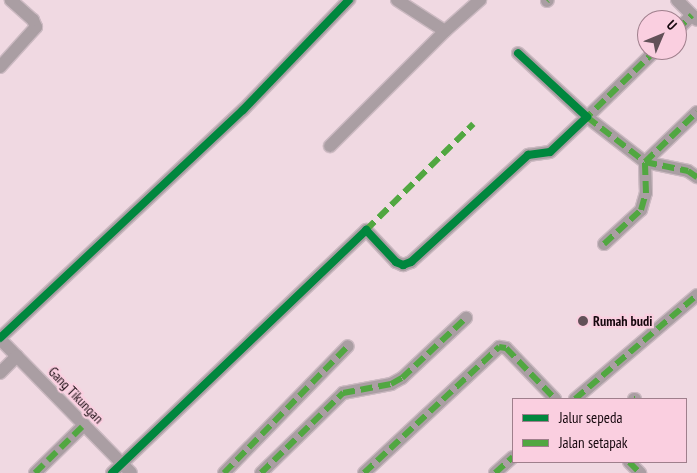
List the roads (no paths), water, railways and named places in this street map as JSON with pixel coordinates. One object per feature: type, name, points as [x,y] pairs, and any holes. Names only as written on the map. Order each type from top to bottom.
[{"type":"street","points":[[0,67],[36,27],[11,0]]},
{"type":"street","points":[[0,338],[243,110],[349,0]]},
{"type":"street","points":[[397,0],[445,31]]},
{"type":"street","points":[[330,146],[445,31],[480,0]]},
{"type":"street","points":[[677,0],[695,18]]},
{"type":"street","points":[[518,53],[588,117],[646,162],[693,174]]},
{"type":"street","points":[[112,473],[366,230],[396,262],[403,265],[411,262],[528,154],[550,152],[646,60]]},
{"type":"street","points":[[604,244],[641,210],[646,193],[646,162],[697,112]]},
{"type":"street","points":[[577,398],[697,295]]},
{"type":"street","points":[[261,473],[343,393],[392,384],[402,378],[466,318]]},
{"type":"street","name":"Gang Tikungan","points":[[0,338],[131,473]]},
{"type":"street","points":[[224,473],[348,346]]},
{"type":"street","points":[[364,473],[499,347],[506,348],[554,398]]},
{"type":"street","points":[[0,373],[17,356]]},
{"type":"street","points":[[35,473],[84,425]]},
{"type":"street","points":[[495,473],[512,458]]},
{"type":"street","points":[[630,463],[640,473]]},
{"type":"place","name":"Rumah budi","points":[[583,321]]}]
